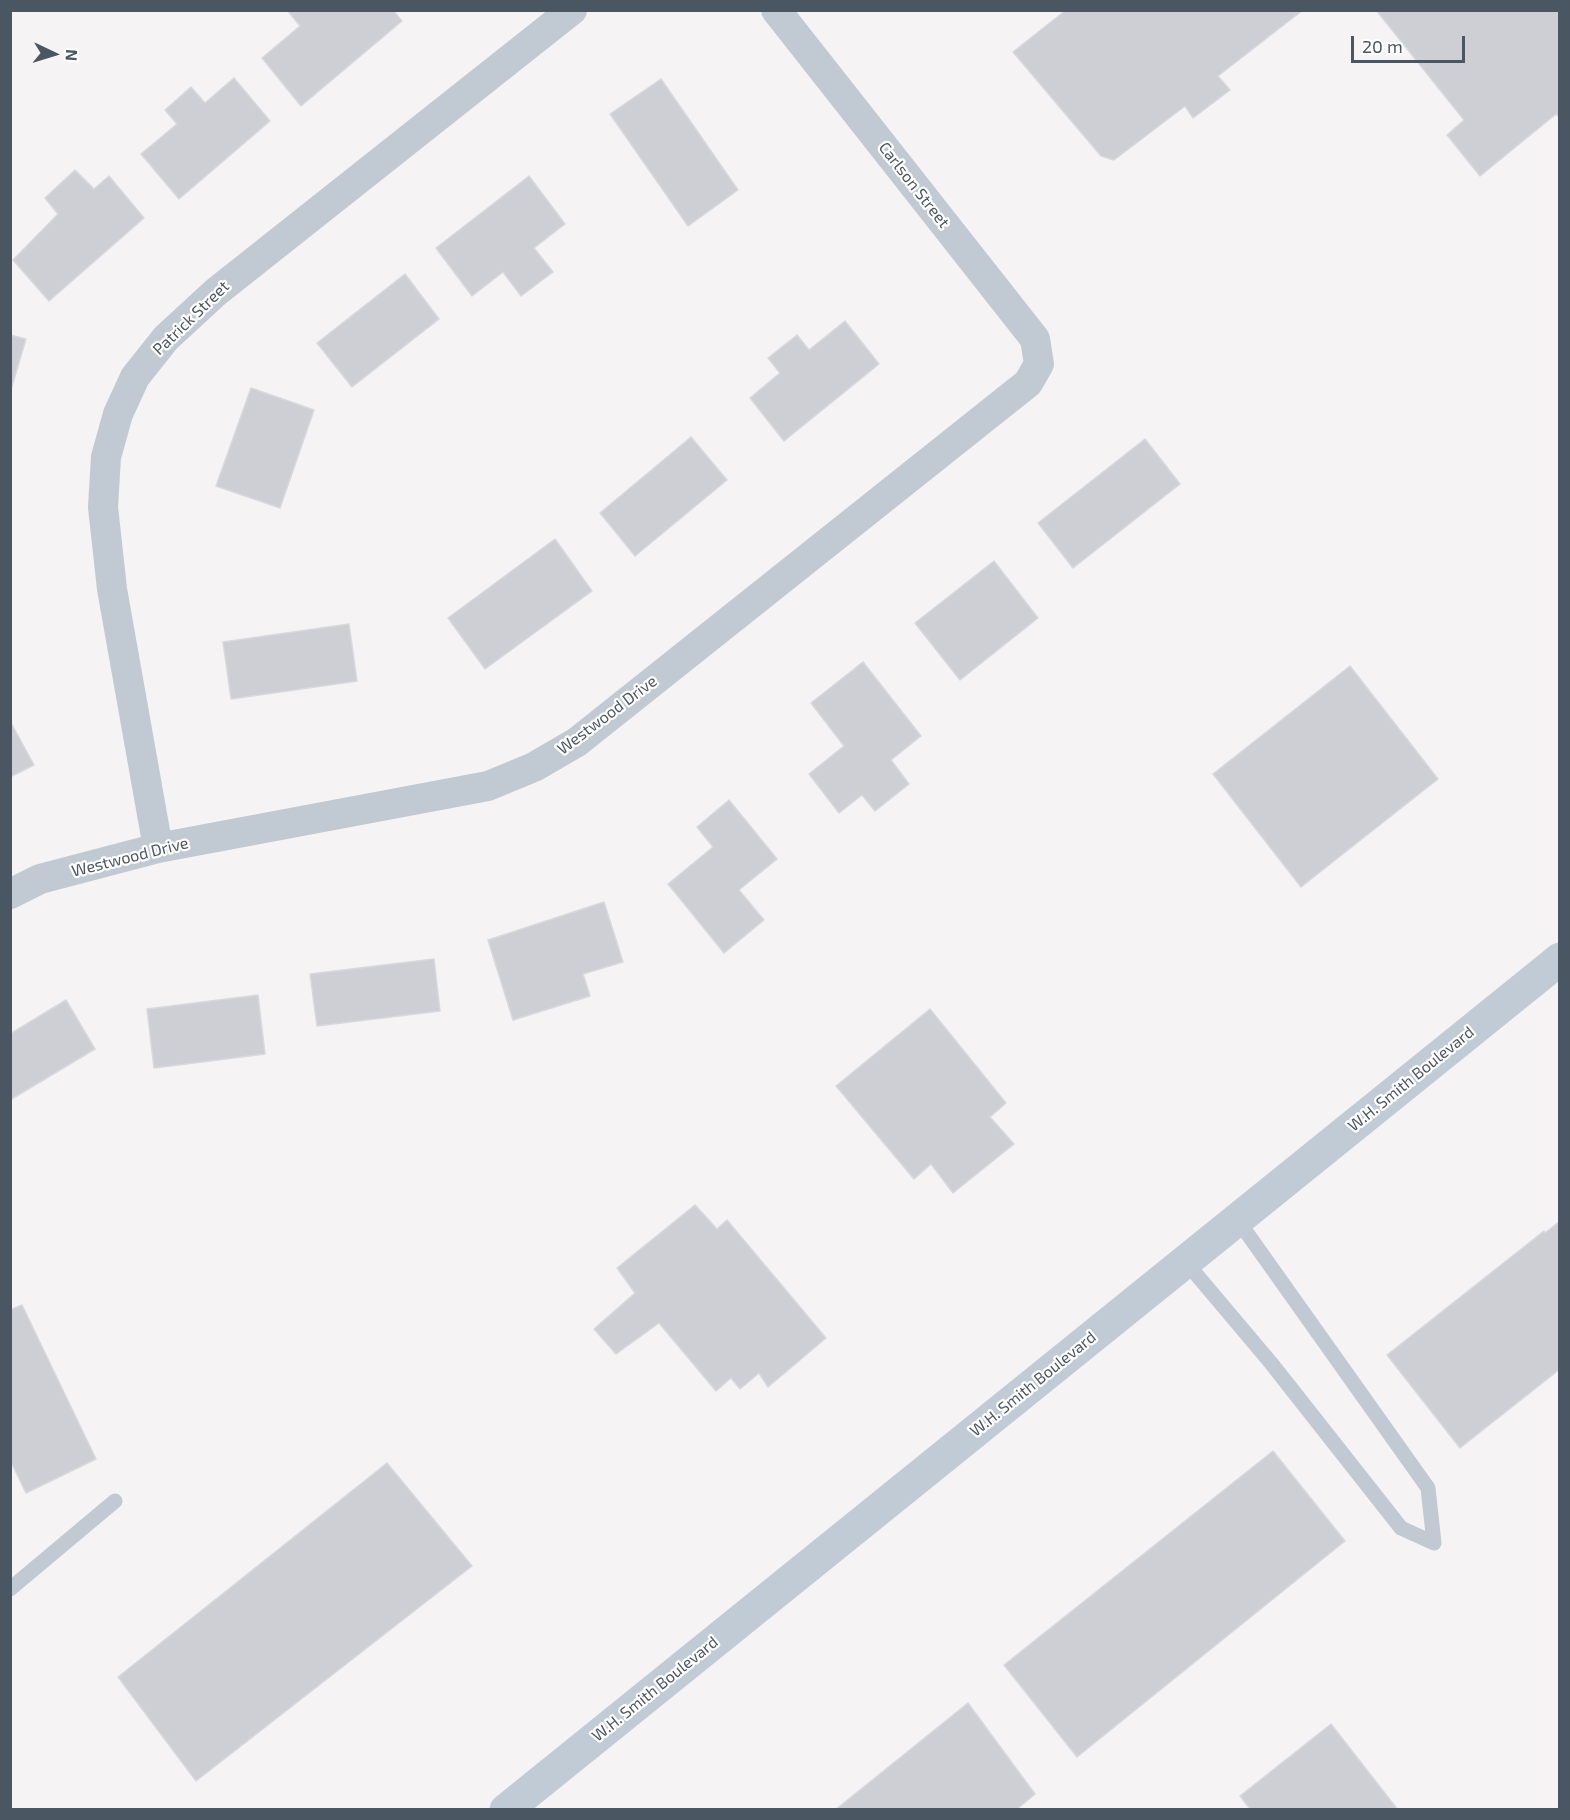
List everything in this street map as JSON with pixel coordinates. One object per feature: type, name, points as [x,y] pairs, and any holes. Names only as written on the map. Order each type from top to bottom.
[{"type":"street","name":"Patrick Street","points":[[158,848],[112,590],[103,507],[106,457],[118,414],[135,377],[166,338],[216,292],[572,10]]},
{"type":"street","name":"Carlson Street","points":[[776,10],[1035,339],[1039,364]]},
{"type":"street","name":"Westwood Drive","points":[[10,894],[40,879],[158,848],[488,786],[534,767],[577,742],[991,412],[1028,382],[1039,364]]},
{"type":"street","name":"W.H. Smith Boulevard","points":[[506,1809],[1560,959]]},
{"type":"lane","points":[[1185,1261],[1271,1363],[1401,1528],[1434,1543],[1428,1488],[1237,1219]]},
{"type":"lane","points":[[10,1589],[115,1501]]},
{"type":"building","points":[[287,10],[393,10],[402,21],[301,106],[262,58],[300,26]]},
{"type":"building","points":[[1066,10],[1303,10],[1218,76],[1230,90],[1193,118],[1185,106],[1114,160],[1101,156],[1013,52]]},
{"type":"building","points":[[1376,10],[1560,10],[1560,118],[1556,114],[1480,176],[1447,135],[1464,120]]},
{"type":"building","points":[[234,78],[270,121],[179,199],[141,154],[177,124],[165,110],[191,87],[205,103]]},
{"type":"building","points":[[661,79],[738,190],[688,226],[610,114]]},
{"type":"building","points":[[75,170],[94,189],[109,176],[144,218],[49,301],[13,260],[58,214],[45,198]]},
{"type":"building","points":[[529,176],[565,224],[534,248],[553,272],[521,296],[503,272],[472,296],[436,248]]},
{"type":"building","points":[[405,274],[439,319],[352,387],[317,343]]},
{"type":"building","points":[[845,321],[879,364],[784,441],[750,398],[780,373],[768,358],[797,335],[809,350]]},
{"type":"building","points":[[10,335],[26,339],[10,393]]},
{"type":"building","points":[[251,388],[314,410],[280,508],[216,486]]},
{"type":"building","points":[[691,437],[727,480],[635,556],[600,513]]},
{"type":"building","points":[[1145,439],[1180,484],[1073,568],[1038,523]]},
{"type":"building","points":[[555,539],[592,591],[485,669],[448,618]]},
{"type":"building","points":[[994,561],[1038,618],[960,680],[915,623]]},
{"type":"building","points":[[349,624],[357,681],[231,699],[223,642]]},
{"type":"building","points":[[863,662],[921,736],[891,760],[909,784],[875,811],[862,795],[839,813],[809,774],[844,746],[811,703]]},
{"type":"building","points":[[1350,666],[1438,779],[1301,887],[1213,774]]},
{"type":"building","points":[[10,721],[34,765],[10,777]]},
{"type":"building","points":[[729,800],[777,859],[739,890],[764,920],[724,953],[668,884],[713,847],[697,827]]},
{"type":"building","points":[[604,902],[623,962],[583,974],[590,996],[513,1020],[488,940]]},
{"type":"building","points":[[434,959],[440,1011],[317,1026],[310,974]]},
{"type":"building","points":[[258,995],[265,1054],[154,1068],[147,1009]]},
{"type":"building","points":[[66,1000],[95,1049],[10,1100],[10,1034]]},
{"type":"building","points":[[930,1009],[1006,1103],[990,1117],[1014,1144],[953,1193],[931,1164],[914,1179],[836,1086]]},
{"type":"building","points":[[695,1205],[717,1229],[727,1220],[826,1338],[768,1387],[759,1373],[740,1389],[731,1378],[716,1391],[659,1323],[616,1354],[594,1329],[635,1293],[617,1268]]},
{"type":"building","points":[[1560,1221],[1560,1369],[1460,1448],[1387,1355],[1544,1231],[1545,1233]]},
{"type":"building","points":[[22,1305],[96,1459],[26,1493],[10,1460],[10,1310]]},
{"type":"building","points":[[1273,1451],[1345,1541],[1077,1757],[1004,1665]]},
{"type":"building","points":[[387,1463],[472,1566],[196,1781],[118,1677]]},
{"type":"building","points":[[968,1703],[1035,1794],[1016,1810],[835,1810]]},
{"type":"building","points":[[1331,1724],[1398,1810],[1251,1810],[1240,1796]]}]
